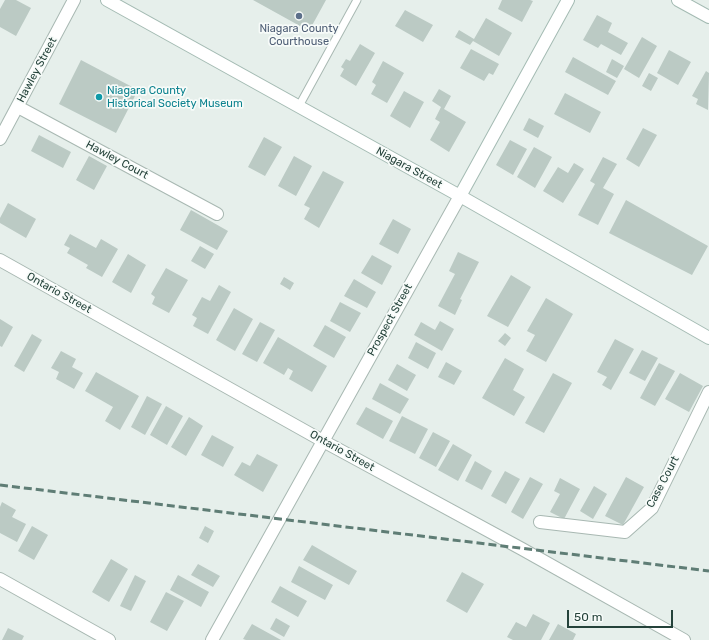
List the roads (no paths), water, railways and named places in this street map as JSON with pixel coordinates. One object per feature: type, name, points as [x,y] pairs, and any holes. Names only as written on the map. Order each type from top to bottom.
[{"type":"street","name":"Hawley Street","points":[[0,139],[74,0]]},
{"type":"street","name":"Niagara Street","points":[[108,0],[460,196],[709,338]]},
{"type":"street","name":"Prospect Street","points":[[212,640],[568,0]]},
{"type":"street","points":[[678,0],[709,17]]},
{"type":"street","name":"Hawley Court","points":[[18,107],[217,214]]},
{"type":"street","name":"Ontario Street","points":[[0,260],[323,441],[522,549],[684,640]]},
{"type":"street","name":"Case Court","points":[[540,522],[625,532],[652,508],[709,392]]},
{"type":"street","points":[[0,579],[109,640]]},
{"type":"lane","points":[[298,106],[357,0]]},
{"type":"railway","points":[[0,485],[709,571]]},
{"type":"place","name":"Niagara County Courthouse","points":[[299,16]]},
{"type":"place","name":"Niagara County Historical Society Museum","points":[[99,97]]}]
